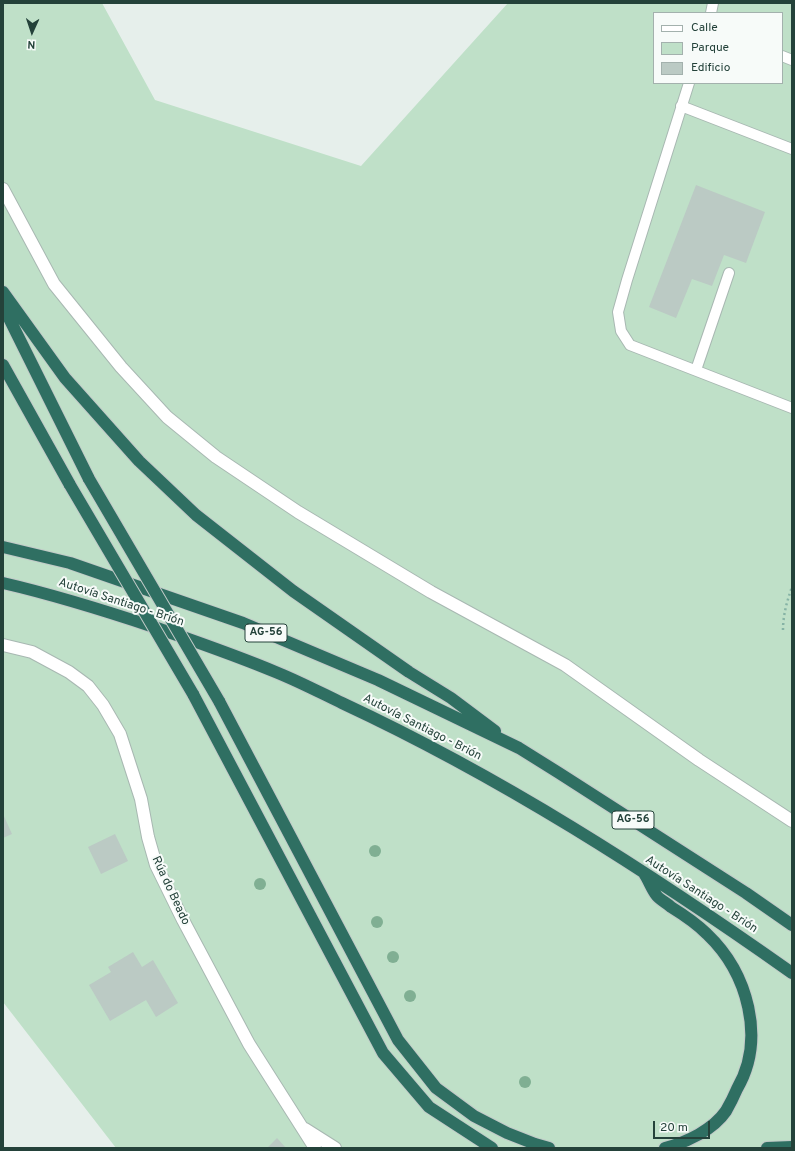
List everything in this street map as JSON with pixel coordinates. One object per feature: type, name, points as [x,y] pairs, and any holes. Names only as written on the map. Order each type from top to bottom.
[{"type":"highway","points":[[3,292],[65,378],[139,461],[196,515],[293,592],[409,672],[451,698],[518,748]]},
{"type":"highway","points":[[3,306],[89,479],[219,701],[398,1040],[436,1088],[474,1116],[507,1133],[549,1148]]},
{"type":"highway","points":[[3,365],[70,486],[193,694],[383,1053],[429,1107],[492,1148]]},
{"type":"highway","name":"Autovía Santiago - Brión","points":[[3,547],[70,563],[243,623],[378,680],[518,748],[688,855],[792,925]]},
{"type":"highway","name":"Autovía Santiago - Brión","points":[[3,583],[121,616],[215,648],[279,674],[396,728],[518,795],[644,874],[736,934],[792,973]]},
{"type":"highway","points":[[644,874],[657,897],[696,924],[720,947],[733,966],[744,988],[750,1016],[751,1047],[744,1077],[725,1112],[706,1130],[675,1145],[665,1148]]},
{"type":"highway","points":[[767,1148],[792,1147]]},
{"type":"street","points":[[3,189],[54,284],[121,367],[167,417],[216,457],[298,512],[431,592],[565,666],[699,760],[792,821]]},
{"type":"street","name":"Rúa do Beado","points":[[3,645],[32,652],[69,672],[88,686],[104,705],[120,734],[139,792],[148,837],[156,865],[183,920],[249,1044],[315,1148]]},
{"type":"street","points":[[302,1127],[335,1148]]},
{"type":"lane","points":[[689,84],[618,312],[621,331],[630,345],[792,408]]},
{"type":"lane","points":[[681,106],[792,148]]},
{"type":"lane","points":[[696,370],[729,273]]},
{"type":"path","points":[[783,630],[786,602],[792,587]]},
{"type":"green space","points":[[3,3],[102,3],[155,100],[361,166],[508,3],[792,3],[792,1148],[116,1148],[3,1002]]},
{"type":"building","points":[[696,185],[765,212],[746,263],[724,255],[712,286],[692,279],[676,318],[649,307]]},
{"type":"building","points":[[3,814],[12,834],[3,838]]},
{"type":"building","points":[[115,834],[128,861],[101,874],[88,847]]},
{"type":"building","points":[[133,952],[142,967],[153,960],[178,1003],[156,1017],[146,1000],[110,1021],[89,985],[111,972],[108,967]]},
{"type":"building","points":[[277,1138],[286,1148],[267,1148]]}]
